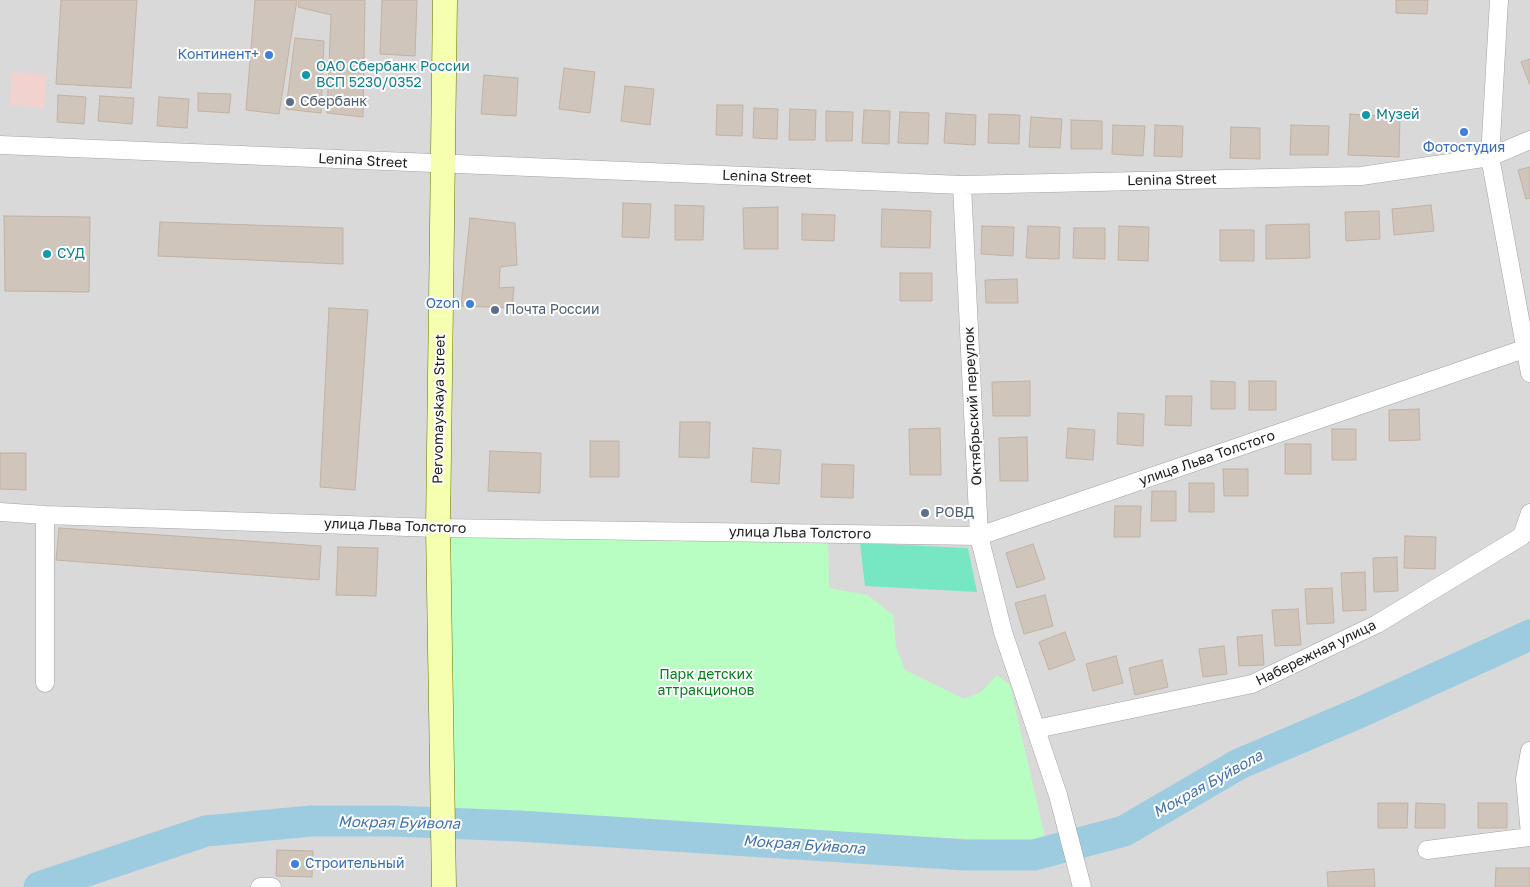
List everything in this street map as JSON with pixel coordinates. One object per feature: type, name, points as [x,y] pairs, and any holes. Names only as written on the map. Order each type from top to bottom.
[{"type":"main road","name":"Pervomayskaya Street","points":[[444,878],[438,528],[445,0]]},
{"type":"street","points":[[1499,0],[1490,157],[1524,349],[1530,373]]},
{"type":"street","name":"Lenina Street","points":[[0,145],[962,185],[1362,176],[1490,157],[1530,140]]},
{"type":"street","name":"Октябрьский переулок","points":[[962,185],[979,536],[1003,632],[1058,795],[1082,887]]},
{"type":"street","name":"улица Льва Толстого","points":[[0,512],[438,528],[979,536],[1524,349]]},
{"type":"street","name":"Набережная улица","points":[[1036,729],[1252,684],[1376,624],[1522,536],[1530,513]]},
{"type":"street","points":[[45,515],[45,683]]},
{"type":"street","points":[[1428,850],[1530,836],[1525,779],[1530,751]]},
{"type":"street","points":[[260,887],[272,887]]},
{"type":"shaded area","points":[[0,0],[1530,0],[1530,887],[0,887]]},
{"type":"shaded area","points":[[12,72],[47,75],[44,108],[9,105]]},
{"type":"green space","name":"Парк детских аттракционов","points":[[444,534],[828,540],[829,588],[868,595],[893,615],[896,647],[905,670],[964,699],[981,692],[997,675],[1010,685],[1046,842],[455,818]]},
{"type":"green space","points":[[860,543],[968,548],[977,592],[865,586]]},
{"type":"building","points":[[61,0],[137,0],[131,88],[56,84]]},
{"type":"building","name":"Континент+","points":[[255,0],[297,0],[279,114],[246,110]]},
{"type":"building","points":[[299,0],[365,0],[363,117],[327,113],[331,15],[298,7]]},
{"type":"building","points":[[382,0],[417,0],[415,56],[380,54]]},
{"type":"building","points":[[1396,0],[1428,0],[1427,14],[1396,13]]},
{"type":"building","name":"ОАО Сбербанк России ВСП 5230/0352","points":[[295,38],[324,41],[321,113],[286,109]]},
{"type":"building","points":[[1530,59],[1530,85],[1521,62]]},
{"type":"building","points":[[564,68],[595,72],[590,113],[559,109]]},
{"type":"building","points":[[484,75],[518,78],[516,116],[481,114]]},
{"type":"building","points":[[625,86],[654,89],[650,125],[621,121]]},
{"type":"building","points":[[198,93],[231,94],[229,113],[198,111]]},
{"type":"building","points":[[58,95],[86,97],[84,124],[57,122]]},
{"type":"building","points":[[100,96],[134,98],[132,124],[98,121]]},
{"type":"building","points":[[159,97],[189,99],[187,128],[157,126]]},
{"type":"building","points":[[717,105],[743,105],[742,136],[716,135]]},
{"type":"building","points":[[754,108],[778,109],[777,139],[753,138]]},
{"type":"building","points":[[790,109],[816,110],[815,140],[789,140]]},
{"type":"building","points":[[864,110],[890,111],[889,144],[862,143]]},
{"type":"building","points":[[826,111],[853,112],[852,141],[826,141]]},
{"type":"building","points":[[900,112],[929,113],[928,144],[898,143]]},
{"type":"building","points":[[946,113],[976,115],[975,145],[944,143]]},
{"type":"building","points":[[989,114],[1020,115],[1019,144],[988,143]]},
{"type":"building","name":"Музей","points":[[1350,114],[1400,117],[1399,157],[1348,155]]},
{"type":"building","points":[[1031,117],[1062,119],[1060,148],[1029,147]]},
{"type":"building","points":[[1071,120],[1102,121],[1102,149],[1071,149]]},
{"type":"building","points":[[1113,125],[1145,126],[1143,156],[1112,154]]},
{"type":"building","points":[[1155,125],[1183,126],[1182,157],[1154,156]]},
{"type":"building","points":[[1291,125],[1329,126],[1328,155],[1290,155]]},
{"type":"building","points":[[1231,127],[1260,128],[1260,159],[1230,158]]},
{"type":"building","points":[[1530,167],[1530,198],[1526,199],[1518,170]]},
{"type":"building","points":[[623,203],[651,204],[649,238],[622,237]]},
{"type":"building","points":[[675,205],[704,206],[703,240],[675,240]]},
{"type":"building","points":[[1431,205],[1434,231],[1394,235],[1392,209]]},
{"type":"building","points":[[778,207],[778,249],[744,249],[743,208]]},
{"type":"building","points":[[882,209],[931,211],[930,248],[881,247]]},
{"type":"building","points":[[1379,211],[1380,239],[1346,241],[1345,212]]},
{"type":"building","points":[[802,214],[835,215],[834,241],[802,240]]},
{"type":"building","name":"СУД","points":[[4,216],[90,217],[89,292],[5,291]]},
{"type":"building","points":[[470,218],[515,223],[517,265],[500,267],[499,288],[514,287],[512,308],[461,306]]},
{"type":"building","points":[[160,222],[343,228],[343,264],[158,256]]},
{"type":"building","points":[[1309,224],[1310,258],[1266,259],[1266,225]]},
{"type":"building","points":[[982,226],[1014,227],[1013,256],[981,254]]},
{"type":"building","points":[[1028,226],[1060,227],[1059,259],[1026,258]]},
{"type":"building","points":[[1119,226],[1149,227],[1148,261],[1118,260]]},
{"type":"building","points":[[1074,228],[1105,228],[1105,259],[1073,258]]},
{"type":"building","points":[[1220,230],[1254,230],[1254,261],[1220,261]]},
{"type":"building","points":[[900,273],[932,273],[932,301],[900,301]]},
{"type":"building","points":[[1017,279],[1018,303],[986,303],[985,280]]},
{"type":"building","points":[[329,308],[368,310],[355,490],[320,487]]},
{"type":"building","points":[[1030,381],[1030,416],[993,416],[992,382]]},
{"type":"building","points":[[1211,381],[1235,382],[1235,409],[1211,409]]},
{"type":"building","points":[[1249,381],[1276,381],[1276,410],[1249,410]]},
{"type":"building","points":[[1166,396],[1192,396],[1191,426],[1165,425]]},
{"type":"building","points":[[1419,409],[1420,440],[1389,441],[1389,410]]},
{"type":"building","points":[[1118,413],[1144,414],[1143,446],[1117,444]]},
{"type":"building","points":[[680,422],[710,422],[709,458],[679,457]]},
{"type":"building","points":[[940,428],[941,475],[910,475],[909,429]]},
{"type":"building","points":[[1068,428],[1095,430],[1093,460],[1066,458]]},
{"type":"building","points":[[1332,429],[1356,429],[1356,460],[1332,460]]},
{"type":"building","points":[[1027,437],[1028,481],[1000,481],[999,438]]},
{"type":"building","points":[[590,441],[619,441],[619,477],[590,477]]},
{"type":"building","points":[[1285,444],[1311,444],[1311,474],[1285,474]]},
{"type":"building","points":[[753,448],[781,450],[779,484],[751,482]]},
{"type":"building","points":[[490,451],[541,453],[540,493],[488,491]]},
{"type":"building","points":[[0,453],[26,453],[26,490],[0,489]]},
{"type":"building","points":[[822,464],[854,465],[853,498],[821,497]]},
{"type":"building","points":[[1223,469],[1248,469],[1248,496],[1224,496]]},
{"type":"building","points":[[1189,483],[1214,483],[1214,512],[1189,512]]},
{"type":"building","points":[[1152,491],[1176,491],[1176,521],[1151,521]]},
{"type":"building","points":[[1115,506],[1141,506],[1140,537],[1114,537]]},
{"type":"building","points":[[59,528],[321,546],[319,580],[56,560]]},
{"type":"building","points":[[1405,536],[1436,537],[1435,569],[1404,568]]},
{"type":"building","points":[[1033,544],[1045,579],[1017,588],[1006,553]]},
{"type":"building","points":[[338,547],[378,548],[376,596],[336,595]]},
{"type":"building","points":[[1397,557],[1398,591],[1374,592],[1373,558]]},
{"type":"building","points":[[1365,572],[1366,610],[1343,611],[1341,573]]},
{"type":"building","points":[[1332,588],[1334,623],[1307,624],[1305,589]]},
{"type":"building","points":[[1045,595],[1053,626],[1024,634],[1015,603]]},
{"type":"building","points":[[1298,609],[1301,645],[1275,646],[1272,610]]},
{"type":"building","points":[[1065,632],[1075,660],[1049,670],[1039,642]]},
{"type":"building","points":[[1262,635],[1264,665],[1239,666],[1237,637]]},
{"type":"building","points":[[1224,646],[1227,674],[1203,677],[1199,649]]},
{"type":"building","points":[[1116,656],[1123,683],[1093,691],[1086,664]]},
{"type":"building","points":[[1162,660],[1168,687],[1135,695],[1129,668]]},
{"type":"building","points":[[1378,803],[1408,803],[1407,828],[1378,828]]},
{"type":"building","points":[[1416,803],[1445,804],[1445,828],[1415,828]]},
{"type":"building","points":[[1478,803],[1507,803],[1507,828],[1478,828]]},
{"type":"building","name":"Строительный","points":[[277,850],[313,851],[312,877],[276,876]]},
{"type":"building","points":[[1496,868],[1530,868],[1530,887],[1495,887]]},
{"type":"building","points":[[1374,869],[1375,887],[1328,887],[1327,872]]},
{"type":"waterway","name":"Мокрая Буйвола","points":[[39,887],[206,831],[311,821],[392,821],[519,826],[965,855],[1034,855],[1124,831],[1239,764],[1361,712],[1530,635]]},
{"type":"place","name":"Континент+","points":[[269,55]]},
{"type":"place","name":"ОАО Сбербанк России ВСП 5230/0352","points":[[306,75]]},
{"type":"place","name":"Сбербанк","points":[[290,102]]},
{"type":"place","name":"Музей","points":[[1366,115]]},
{"type":"place","name":"Фотостудия","points":[[1464,132]]},
{"type":"place","name":"СУД","points":[[47,254]]},
{"type":"place","name":"Ozon","points":[[470,304]]},
{"type":"place","name":"Почта России","points":[[495,310]]},
{"type":"place","name":"РОВД","points":[[925,513]]},
{"type":"place","name":"Строительный","points":[[295,864]]}]
